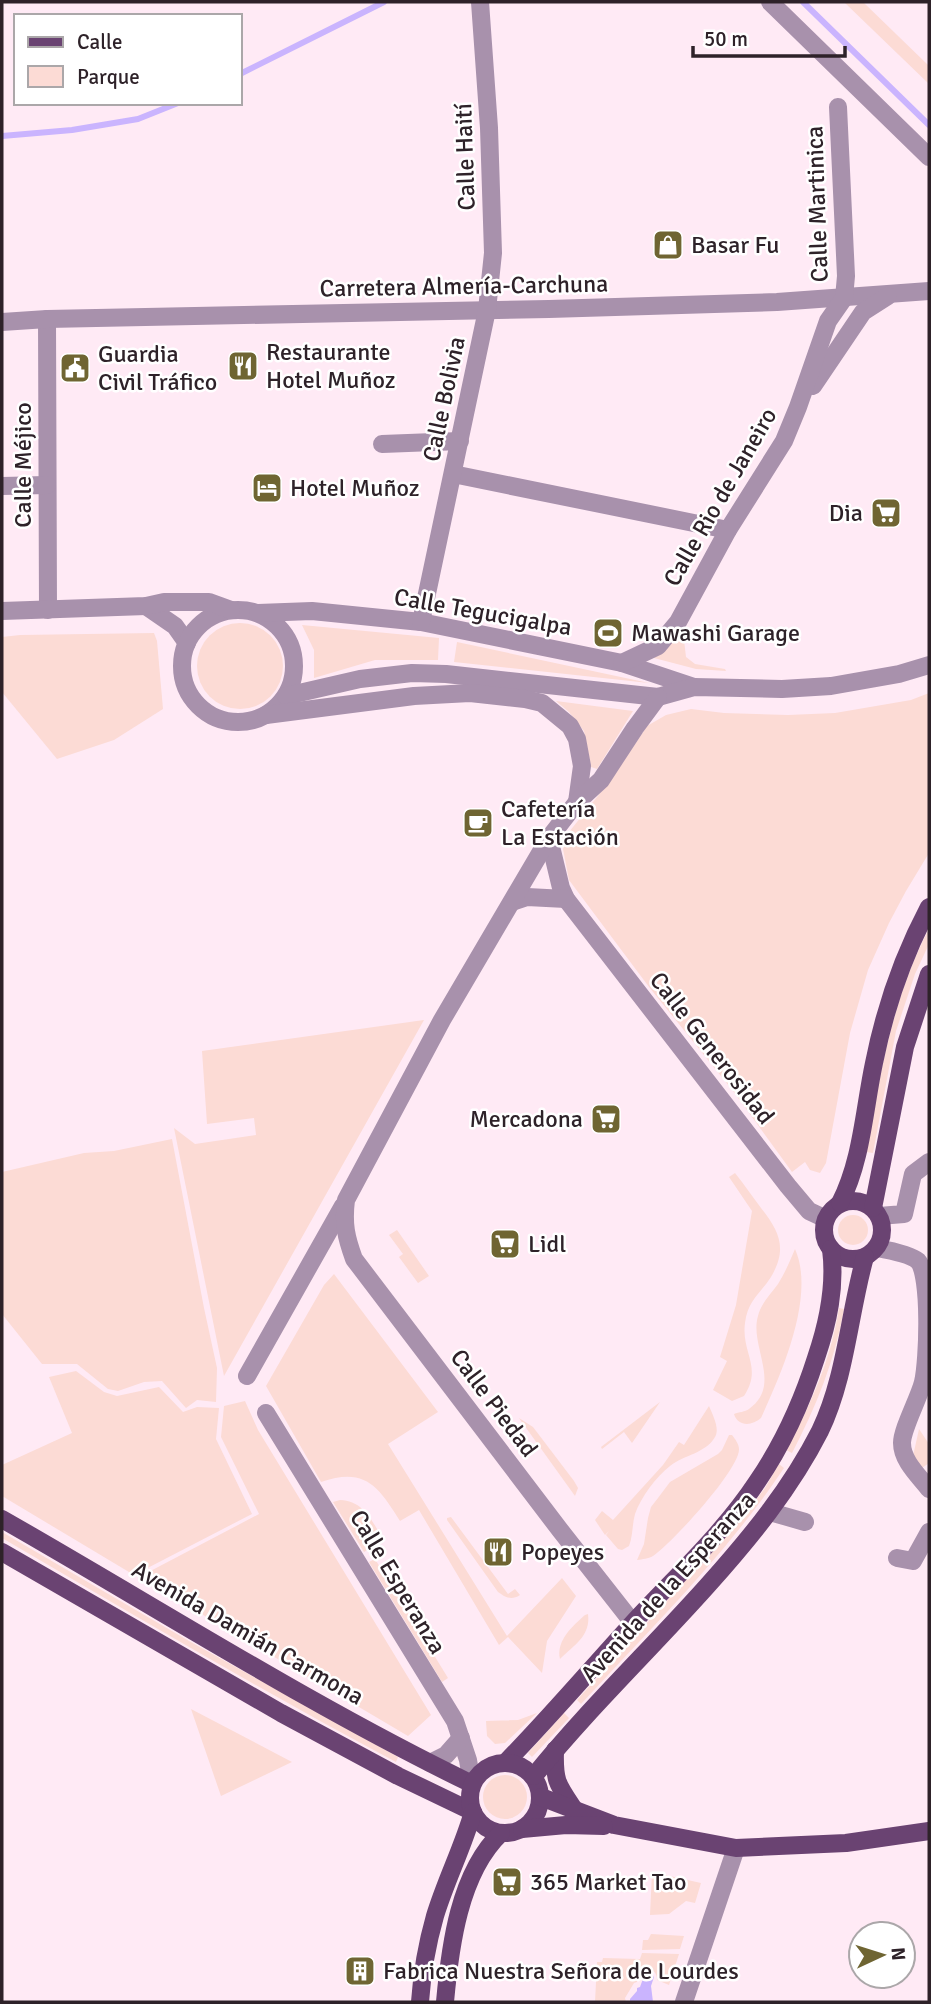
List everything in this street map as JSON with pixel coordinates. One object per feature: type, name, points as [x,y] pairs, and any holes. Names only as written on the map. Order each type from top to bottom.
[{"type":"main road","points":[[840,1203],[866,1203],[876,1212],[883,1232],[871,1252],[856,1260],[847,1259],[831,1250],[824,1235],[825,1219],[840,1203],[848,1187],[856,1160],[883,1018],[911,944],[929,907]]},
{"type":"main road","points":[[876,1212],[905,1047],[929,974]]},
{"type":"main road","name":"Avenida de la Esperanza","points":[[506,1762],[733,1514],[757,1482],[792,1422],[824,1335],[834,1270],[831,1250]]},
{"type":"main road","name":"Avenida de la Esperanza","points":[[534,1776],[739,1550],[770,1512],[801,1466],[821,1428],[836,1384],[871,1252]]},
{"type":"main road","name":"Avenida Damián Carmona","points":[[2,1519],[303,1693],[472,1784]]},
{"type":"main road","name":"Avenida Damián Carmona","points":[[2,1552],[281,1713],[472,1812]]},
{"type":"main road","points":[[555,1750],[555,1773],[559,1787],[574,1809]]},
{"type":"main road","points":[[420,2002],[425,1958],[436,1915],[466,1837],[472,1812],[472,1784],[485,1768],[506,1762],[516,1764],[534,1776],[541,1797],[536,1816],[522,1829]]},
{"type":"main road","points":[[541,1797],[614,1825]]},
{"type":"main road","points":[[472,1812],[482,1825],[501,1833],[566,1825],[614,1825],[736,1848],[846,1843],[929,1831]]},
{"type":"main road","points":[[445,2002],[450,1956],[465,1898],[474,1871],[489,1844],[501,1833]]},
{"type":"street","name":"Calle Haití","points":[[480,2],[489,128],[493,253],[487,310]]},
{"type":"street","points":[[771,2],[929,157]]},
{"type":"street","name":"Calle Martinica","points":[[838,107],[846,276],[844,298]]},
{"type":"street","name":"Carretera Almería-Carchuna","points":[[2,322],[562,309],[844,298],[929,291]]},
{"type":"street","name":"Calle Rio de Janeiro","points":[[799,407],[863,313],[891,294]]},
{"type":"street","name":"Calle Rio de Janeiro","points":[[622,663],[658,646],[678,622],[728,530],[784,441],[799,407],[828,321],[844,298]]},
{"type":"street","name":"Calle Bolivia","points":[[421,622],[487,310]]},
{"type":"street","name":"Calle Méjico","points":[[47,319],[48,610]]},
{"type":"street","points":[[382,444],[460,441]]},
{"type":"street","points":[[453,474],[728,530]]},
{"type":"street","points":[[2,486],[47,485]]},
{"type":"street","points":[[2,611],[146,606],[164,602],[209,602],[231,610]]},
{"type":"street","points":[[146,606],[175,626],[187,643]]},
{"type":"street","points":[[245,610],[258,613],[273,621],[285,633],[292,648],[295,664],[293,681],[286,696],[266,715],[247,721],[228,721],[209,714],[195,701],[187,688],[183,658],[187,643],[194,631],[218,613],[245,610]]},
{"type":"street","name":"Calle Tegucigalpa","points":[[258,613],[312,611],[421,622],[622,663],[694,687],[831,687],[899,674],[929,665]]},
{"type":"street","name":"Calle Tegucigalpa","points":[[286,696],[360,679],[412,673],[446,674],[659,698],[694,687]]},
{"type":"street","name":"Calle Piedad","points":[[266,715],[414,696],[470,693],[542,703],[570,726],[577,739],[582,766],[577,802]]},
{"type":"street","name":"Calle Piedad","points":[[247,1376],[346,1200],[442,1020],[549,838],[577,802],[601,780],[635,728],[659,698]]},
{"type":"street","name":"Calle Generosidad","points":[[549,838],[564,893],[788,1186],[809,1211],[825,1219]]},
{"type":"street","points":[[525,879],[538,880],[564,893]]},
{"type":"street","points":[[512,902],[527,897],[564,893]]},
{"type":"street","points":[[876,1212],[904,1214],[913,1174],[929,1162]]},
{"type":"street","name":"Calle Piedad","points":[[346,1200],[343,1221],[354,1259],[633,1623]]},
{"type":"street","points":[[871,1252],[918,1261],[926,1272],[929,1320],[923,1381],[902,1443],[906,1460],[929,1489]]},
{"type":"street","name":"Calle Esperanza","points":[[266,1413],[455,1721],[472,1784]]},
{"type":"street","points":[[770,1512],[804,1522]]},
{"type":"street","points":[[905,1560],[929,1532]]},
{"type":"street","points":[[430,1763],[446,1755],[461,1738]]},
{"type":"street","points":[[684,2002],[736,1848]]},
{"type":"green space","points":[[844,2],[863,2],[929,66],[929,84]]},
{"type":"green space","points":[[232,623],[248,623],[271,635],[280,649],[283,666],[280,683],[271,697],[248,709],[232,709],[216,702],[204,690],[197,674],[197,658],[204,642],[216,630]]},
{"type":"green space","points":[[302,625],[439,638],[438,660],[375,660],[314,678],[314,650]]},
{"type":"green space","points":[[154,633],[163,709],[114,740],[57,759],[2,692],[2,637]]},
{"type":"green space","points":[[669,639],[684,640],[686,657],[695,664],[726,671],[696,669],[654,658]]},
{"type":"green space","points":[[457,642],[649,683],[454,662]]},
{"type":"green space","points":[[929,693],[929,853],[889,923],[868,970],[850,1033],[826,1163],[820,1173],[810,1170],[805,1162],[792,1172],[733,1091],[649,987],[569,880],[563,849],[569,832],[613,777],[647,726],[666,715],[691,709],[788,715],[835,713],[911,700]]},
{"type":"green space","points":[[556,701],[633,711],[597,769],[591,767],[584,731]]},
{"type":"green space","points":[[929,929],[929,944],[915,974],[896,1031],[873,1153],[866,1152],[882,1066],[896,1010]]},
{"type":"green space","points":[[424,1020],[224,1376],[174,1128],[195,1144],[256,1135],[254,1118],[207,1124],[202,1051]]},
{"type":"green space","points":[[172,1139],[217,1368],[216,1402],[197,1400],[186,1408],[162,1381],[144,1382],[118,1391],[108,1389],[77,1364],[42,1364],[2,1314],[2,1172],[84,1153],[114,1151]]},
{"type":"green space","points":[[735,1173],[773,1224],[780,1248],[776,1267],[752,1303],[745,1323],[752,1377],[744,1396],[732,1401],[713,1390],[727,1361],[720,1357],[736,1305],[752,1211],[729,1177]]},
{"type":"green space","points":[[853,1215],[863,1220],[868,1230],[863,1240],[853,1245],[843,1240],[838,1230],[843,1220]]},
{"type":"green space","points":[[397,1230],[429,1276],[418,1283],[399,1257],[403,1254],[389,1235]]},
{"type":"green space","points":[[795,1249],[800,1268],[801,1289],[799,1312],[786,1358],[761,1418],[750,1424],[742,1423],[734,1414],[749,1409],[759,1399],[763,1389],[763,1365],[756,1328],[759,1311],[783,1276]]},
{"type":"green space","points":[[334,1274],[438,1412],[388,1444],[507,1636],[562,1578],[576,1596],[547,1641],[542,1673],[508,1637],[499,1645],[419,1510],[400,1521],[385,1498],[369,1483],[349,1477],[321,1482],[266,1386],[324,1285]]},
{"type":"green space","points":[[839,1308],[844,1309],[830,1365],[817,1401],[792,1453],[786,1450],[819,1381]]},
{"type":"green space","points":[[76,1371],[104,1392],[117,1396],[159,1387],[183,1412],[197,1407],[219,1408],[216,1439],[252,1514],[134,1575],[2,1496],[2,1465],[72,1433],[49,1377]]},
{"type":"green space","points":[[245,1401],[258,1430],[431,1715],[408,1736],[139,1577],[259,1514],[221,1437],[224,1406]]},
{"type":"green space","points":[[660,1402],[632,1443],[624,1432],[602,1449],[601,1447]]},
{"type":"green space","points":[[709,1406],[716,1426],[715,1437],[706,1447],[670,1466],[654,1482],[635,1514],[629,1546],[618,1549],[606,1535],[609,1531],[605,1535],[595,1520],[602,1511],[613,1520],[663,1465],[679,1442],[684,1445]]},
{"type":"green space","points":[[519,1418],[533,1427],[574,1481],[578,1488],[575,1496]]},
{"type":"green space","points":[[919,1429],[929,1444],[929,1463],[922,1468],[913,1456]]},
{"type":"green space","points":[[729,1435],[738,1443],[739,1449],[729,1472],[662,1549],[651,1557],[637,1560],[644,1544],[651,1507],[670,1482],[718,1454]]},
{"type":"green space","points":[[779,1464],[784,1468],[738,1530],[687,1590],[581,1704],[577,1700],[744,1516]]},
{"type":"green space","points":[[340,1500],[360,1507],[380,1534],[365,1543],[369,1549],[364,1552],[333,1502]]},
{"type":"green space","points":[[451,1517],[508,1594],[515,1589],[520,1595],[511,1598],[498,1592],[447,1520]]},
{"type":"green space","points":[[2,1532],[189,1641],[398,1757],[396,1762],[247,1680],[2,1538]]},
{"type":"green space","points":[[375,1559],[448,1678],[442,1682],[369,1562]]},
{"type":"green space","points":[[588,1614],[584,1634],[560,1659],[559,1652],[566,1634]]},
{"type":"green space","points":[[191,1709],[292,1762],[221,1796]]},
{"type":"green space","points":[[537,1713],[505,1743],[495,1744],[487,1736],[486,1721],[518,1720]]},
{"type":"green space","points":[[564,1713],[569,1718],[532,1757],[528,1753]]},
{"type":"green space","points":[[505,1775],[514,1776],[521,1781],[526,1788],[526,1806],[521,1813],[514,1818],[505,1819],[496,1818],[489,1813],[484,1806],[483,1797],[484,1788],[489,1781],[496,1776]]},
{"type":"green space","points":[[652,1872],[701,1883],[695,1903],[686,1901],[669,1914],[650,1915]]},
{"type":"green space","points":[[651,1934],[684,1936],[680,1949],[642,1950],[643,1940],[648,1940]]},
{"type":"green space","points":[[642,1953],[679,1954],[669,1985],[657,1980],[655,1972],[647,1968],[639,1973],[637,1982],[625,1998],[626,2002],[595,2002],[597,1962],[602,1962],[603,1958],[640,1959]]},
{"type":"shaded area","points":[[645,1973],[654,1977],[651,1986],[653,2002],[630,2002],[640,1987]]},
{"type":"waterway","points":[[242,73],[384,2]]},
{"type":"waterway","points":[[803,2],[929,125]]},
{"type":"waterway","points":[[2,136],[72,130],[138,119],[173,105]]},
{"type":"place","name":"Basar Fu","points":[[668,245]]},
{"type":"place","name":"Restaurante Hotel Muñoz","points":[[243,366]]},
{"type":"place","name":"Guardia Civil Tráfico","points":[[75,368]]},
{"type":"place","name":"Hotel Muñoz","points":[[267,488]]},
{"type":"place","name":"Dia","points":[[886,513]]},
{"type":"place","name":"Mawashi Garage","points":[[608,633]]},
{"type":"place","name":"Cafetería La Estación","points":[[478,823]]},
{"type":"place","name":"Mercadona","points":[[606,1119]]},
{"type":"place","name":"Lidl","points":[[505,1244]]},
{"type":"place","name":"Popeyes","points":[[498,1552]]},
{"type":"place","name":"365 Market Tao","points":[[507,1882]]},
{"type":"place","name":"Fabrica Nuestra Señora de Lourdes","points":[[360,1971]]}]
